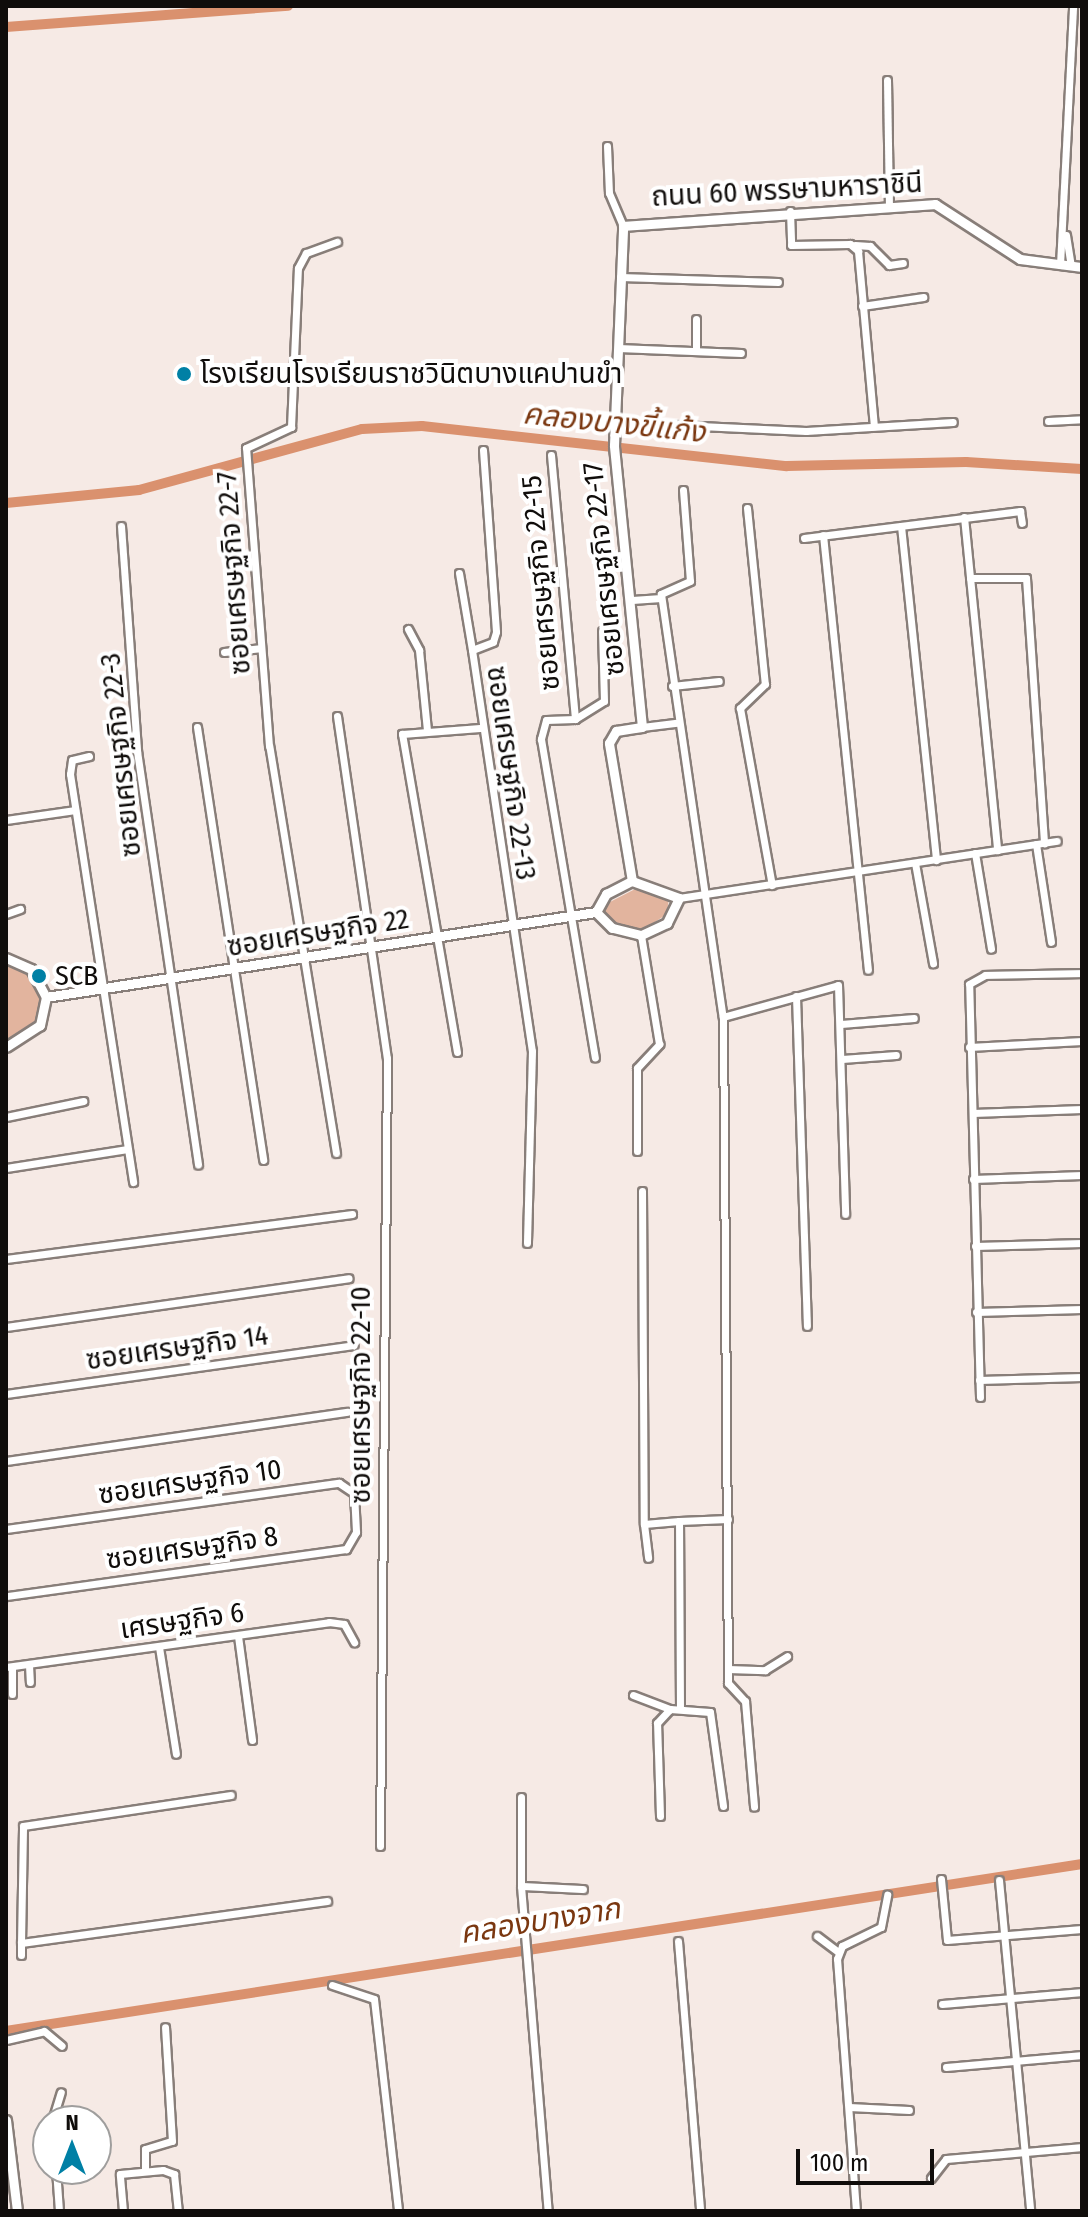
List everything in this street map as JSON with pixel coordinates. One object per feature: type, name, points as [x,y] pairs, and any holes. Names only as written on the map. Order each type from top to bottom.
[{"type":"street","points":[[1071,266],[1066,235],[1073,6]]},
{"type":"street","points":[[887,80],[889,207]]},
{"type":"street","points":[[607,146],[609,193],[623,226]]},
{"type":"street","name":"ถนน 60 พรรษามหาราชินี","points":[[623,226],[790,211],[943,205],[1020,259],[1071,266]]},
{"type":"street","points":[[790,211],[791,245],[870,246],[889,265],[903,263]]},
{"type":"street","name":"ซอยเศรษฐกิจ 22-17","points":[[623,226],[614,445],[632,600],[642,727]]},
{"type":"street","name":"ซอยเศรษฐกิจ 22-7","points":[[336,1153],[302,957],[260,648],[246,448],[291,427],[298,268],[306,253],[337,242]]},
{"type":"street","points":[[855,245],[874,426]]},
{"type":"street","points":[[620,277],[778,282]]},
{"type":"street","points":[[862,306],[923,297]]},
{"type":"street","points":[[696,319],[696,351]]},
{"type":"street","points":[[618,348],[741,353]]},
{"type":"street","points":[[1048,421],[1082,419]]},
{"type":"street","points":[[615,422],[806,431],[953,422]]},
{"type":"street","name":"ซอยเศรษฐกิจ 22-13","points":[[483,450],[496,623],[493,642],[472,650],[480,728],[532,1051],[527,1243]]},
{"type":"street","name":"ซอยเศรษฐกิจ 22-15","points":[[551,455],[575,719],[546,720],[540,730],[572,916]]},
{"type":"street","points":[[683,490],[690,581],[664,588],[661,598],[702,895],[723,1017],[728,1669],[729,1692],[745,1701],[754,1807]]},
{"type":"street","points":[[747,508],[765,684],[740,708],[772,885]]},
{"type":"street","points":[[804,538],[1020,511],[1022,523]]},
{"type":"street","points":[[964,517],[997,850]]},
{"type":"street","name":"ซอยเศรษฐกิจ 22-3","points":[[121,526],[137,751],[198,1165]]},
{"type":"street","points":[[901,526],[936,860]]},
{"type":"street","points":[[823,535],[868,970]]},
{"type":"street","points":[[459,573],[472,650]]},
{"type":"street","points":[[970,578],[1026,578],[1040,844],[1051,942]]},
{"type":"street","points":[[632,600],[661,598]]},
{"type":"street","points":[[408,629],[419,650],[427,730]]},
{"type":"street","points":[[575,719],[604,701],[602,631]]},
{"type":"street","points":[[224,652],[260,648]]},
{"type":"street","points":[[672,686],[719,681]]},
{"type":"street","name":"ซอยเศรษฐกิจ 22-10","points":[[337,716],[387,1058],[380,1846]]},
{"type":"street","points":[[632,881],[609,743],[616,731],[677,723]]},
{"type":"street","points":[[197,727],[263,1160]]},
{"type":"street","points":[[457,1052],[402,734],[480,728]]},
{"type":"street","points":[[89,756],[70,763],[133,1182]]},
{"type":"street","points":[[6,820],[75,810]]},
{"type":"street","points":[[679,898],[667,923],[641,935],[612,928],[596,912],[606,894],[632,881],[679,898],[1057,841]]},
{"type":"street","points":[[975,853],[991,949]]},
{"type":"street","points":[[915,863],[933,963]]},
{"type":"street","points":[[6,914],[20,909]]},
{"type":"street","name":"ซอยเศรษฐกิจ 22","points":[[46,997],[596,912]]},
{"type":"street","points":[[572,916],[595,1057]]},
{"type":"street","points":[[637,1151],[637,1068],[659,1044],[641,935]]},
{"type":"street","points":[[6,958],[31,969],[46,997],[40,1025],[6,1047]]},
{"type":"street","points":[[980,1397],[968,989],[976,976],[1082,973]]},
{"type":"street","points":[[723,1017],[835,983],[841,1024],[845,1214]]},
{"type":"street","points":[[796,996],[807,1326]]},
{"type":"street","points":[[841,1024],[914,1018]]},
{"type":"street","points":[[969,1047],[1082,1041]]},
{"type":"street","points":[[842,1059],[896,1055]]},
{"type":"street","points":[[6,1117],[83,1101]]},
{"type":"street","points":[[973,1113],[1082,1109]]},
{"type":"street","points":[[6,1168],[128,1149]]},
{"type":"street","points":[[973,1179],[1082,1175]]},
{"type":"street","points":[[642,1191],[644,1524],[648,1558]]},
{"type":"street","points":[[6,1259],[352,1214]]},
{"type":"street","points":[[975,1246],[1082,1243]]},
{"type":"street","points":[[6,1327],[349,1278]]},
{"type":"street","points":[[976,1312],[1082,1309]]},
{"type":"street","name":"ซอยเศรษฐกิจ 14","points":[[6,1394],[354,1345]]},
{"type":"street","points":[[979,1380],[1082,1377]]},
{"type":"street","points":[[6,1461],[348,1412]]},
{"type":"street","name":"ซอยเศรษฐกิจ 10","points":[[6,1529],[339,1483],[353,1488],[355,1514]]},
{"type":"street","name":"ซอยเศรษฐกิจ 8","points":[[6,1596],[339,1551],[354,1540],[355,1514]]},
{"type":"street","points":[[644,1524],[728,1519]]},
{"type":"street","points":[[679,1521],[680,1708]]},
{"type":"street","name":"เศรษฐกิจ 6","points":[[9,1667],[339,1622],[354,1642]]},
{"type":"street","points":[[238,1636],[252,1740]]},
{"type":"street","points":[[159,1647],[176,1754]]},
{"type":"street","points":[[728,1669],[765,1670],[787,1656]]},
{"type":"street","points":[[29,1665],[30,1682]]},
{"type":"street","points":[[9,1667],[12,1694]]},
{"type":"street","points":[[633,1695],[670,1709],[705,1709],[713,1717],[723,1806]]},
{"type":"street","points":[[660,1816],[657,1723],[670,1709]]},
{"type":"street","points":[[21,1955],[18,1870],[23,1826],[231,1795]]},
{"type":"street","points":[[521,1797],[525,1948],[548,2211]]},
{"type":"street","points":[[6,1869],[18,1870]]},
{"type":"street","points":[[941,1879],[947,1940],[1082,1929]]},
{"type":"street","points":[[999,1880],[1030,2211]]},
{"type":"street","points":[[521,1886],[583,1889]]},
{"type":"street","points":[[838,1952],[878,1931],[887,1895]]},
{"type":"street","points":[[21,1943],[327,1901]]},
{"type":"street","points":[[817,1936],[838,1952],[856,2211]]},
{"type":"street","points":[[678,1941],[700,2211]]},
{"type":"street","points":[[332,1985],[374,1999],[398,2211]]},
{"type":"street","points":[[942,2004],[1082,1992]]},
{"type":"street","points":[[145,2171],[145,2149],[172,2141],[165,2027]]},
{"type":"street","points":[[6,2040],[44,2031],[62,2046]]},
{"type":"street","points":[[946,2067],[1082,2055]]},
{"type":"street","points":[[57,2105],[61,2092]]},
{"type":"street","points":[[849,2107],[909,2110]]},
{"type":"street","points":[[6,2120],[17,2211]]},
{"type":"street","points":[[931,2178],[946,2159],[1082,2147]]},
{"type":"street","points":[[123,2211],[120,2174],[145,2171],[173,2172],[178,2211]]},
{"type":"street","points":[[57,2185],[59,2211]]},
{"type":"shaded area","points":[[641,886],[669,896],[667,914],[643,930],[612,924],[602,913],[608,903]]},
{"type":"shaded area","points":[[6,961],[32,974],[43,1000],[35,1026],[6,1042]]},
{"type":"waterway","points":[[6,27],[288,6]]},
{"type":"waterway","name":"คลองบางขี้แก้ง","points":[[6,503],[139,490],[362,429],[422,426],[787,466],[966,462],[1082,469]]},
{"type":"waterway","name":"คลองบางจาก","points":[[6,2031],[1082,1864]]},
{"type":"place","name":"โรงเรียนโรงเรียนราชวินิตบางแคปานขำ","points":[[184,374]]},
{"type":"place","name":"SCB","points":[[39,976]]}]
